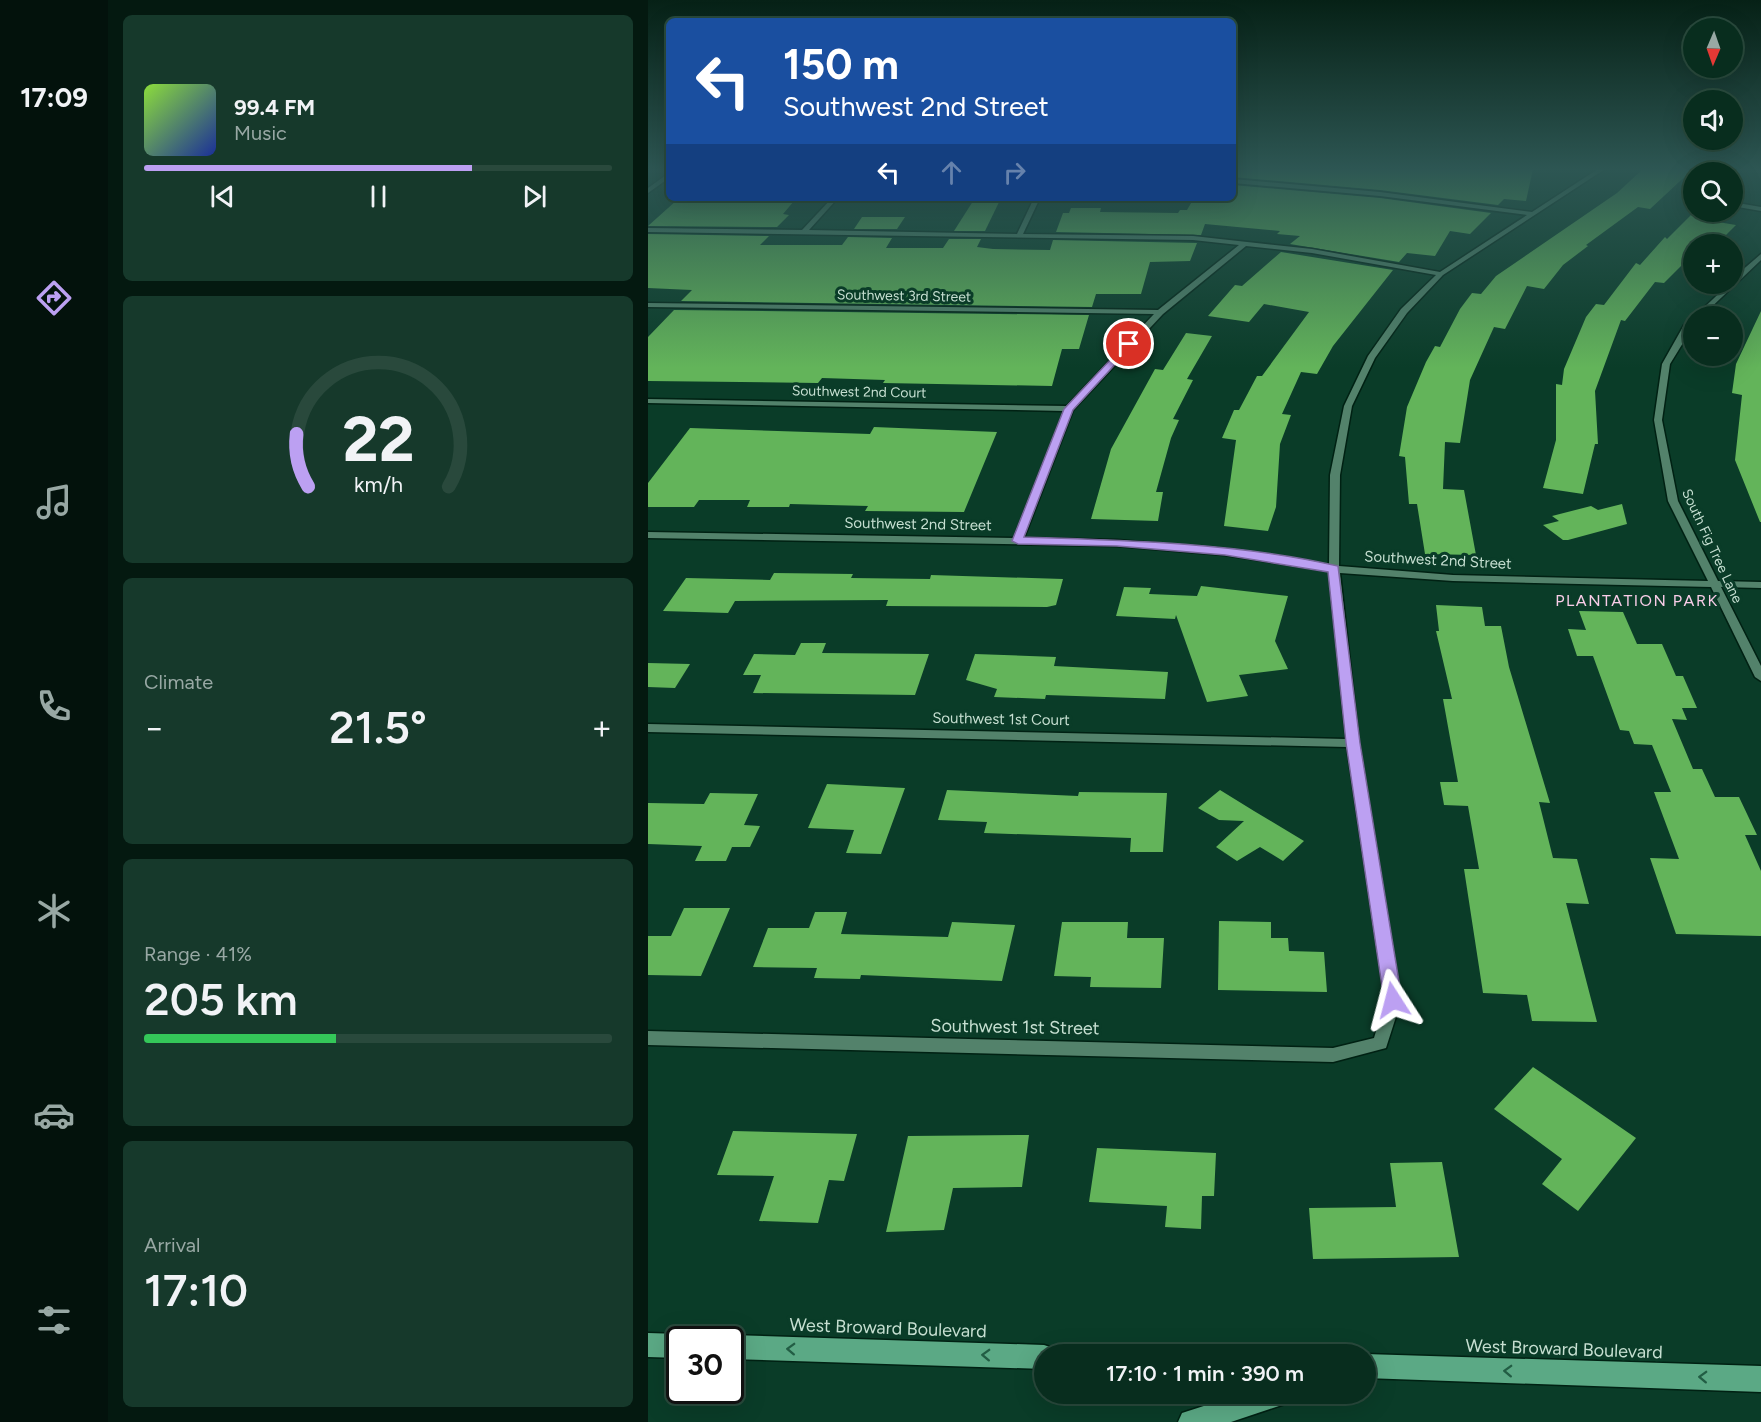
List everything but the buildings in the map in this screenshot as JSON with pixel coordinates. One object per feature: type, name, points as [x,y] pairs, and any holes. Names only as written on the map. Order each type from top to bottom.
[{"type":"main road","points":[[648,1345],[666,1346]]},
{"type":"main road","name":"West Broward Boulevard","points":[[744,1347],[1034,1357]]},
{"type":"main road","name":"West Broward Boulevard","points":[[1376,1367],[1761,1379]]},
{"type":"main road","points":[[1191,1422],[1207,1414],[1243,1404]]},
{"type":"street","points":[[1079,235],[1193,238],[1245,243],[1312,251],[1441,274]]},
{"type":"street","points":[[1353,743],[1334,569],[1335,475],[1348,406],[1371,358],[1404,311],[1441,274],[1501,235]]},
{"type":"street","points":[[1018,541],[1069,409],[1160,312],[1245,243]]},
{"type":"street","points":[[1743,273],[1761,256]]},
{"type":"street","points":[[1708,306],[1721,294]]},
{"type":"street","name":"Southwest 3rd Street","points":[[648,305],[1160,312]]},
{"type":"street","name":"South Fig Tree Lane","points":[[1683,334],[1666,364],[1658,420],[1673,501],[1761,677]]},
{"type":"street","name":"Southwest 2nd Court","points":[[648,401],[1069,409]]},
{"type":"street","name":"Southwest 2nd Street","points":[[648,535],[1117,543],[1225,552],[1334,569],[1453,578],[1761,585]]},
{"type":"street","name":"Southwest 1st Court","points":[[648,728],[1353,743]]},
{"type":"street","name":"Southwest 1st Street","points":[[648,1038],[1333,1055],[1380,1043],[1393,1000],[1353,743]]},
{"type":"district","name":"PLANTATION PARK","points":[[1637,600]]},
{"type":"route","points":[[1129,344],[1069,409],[1018,541],[1117,543],[1225,552],[1334,569],[1353,743],[1393,1000]]}]
